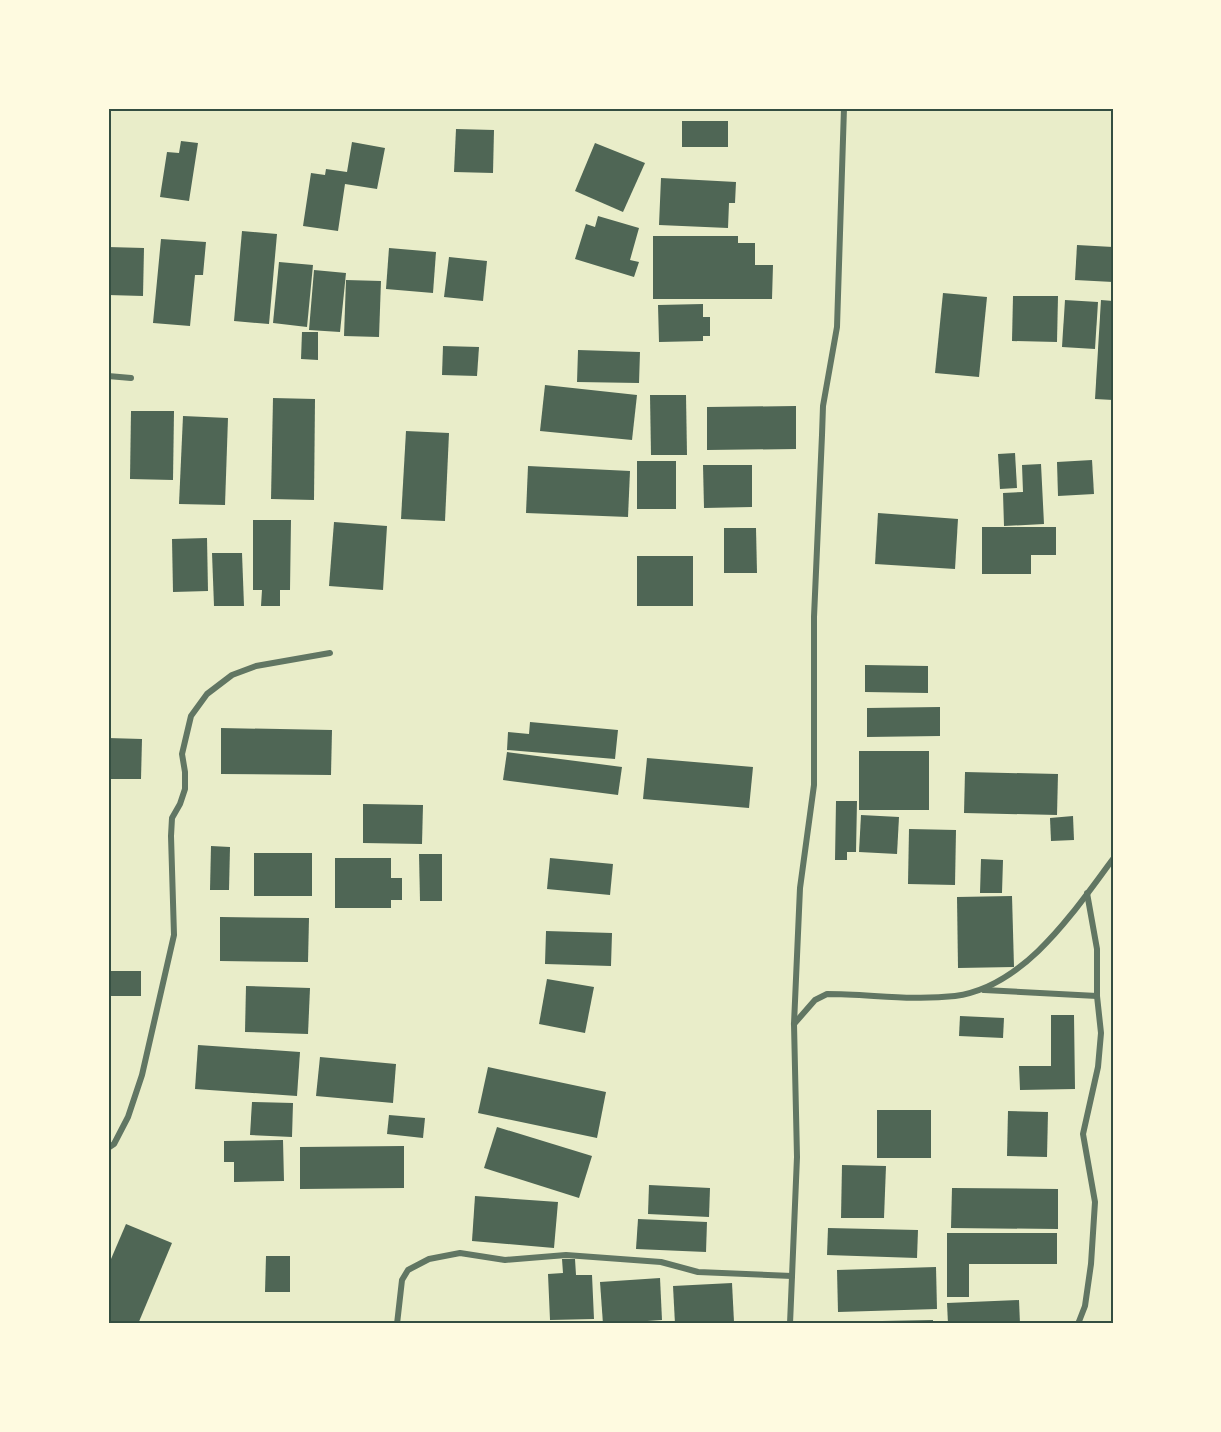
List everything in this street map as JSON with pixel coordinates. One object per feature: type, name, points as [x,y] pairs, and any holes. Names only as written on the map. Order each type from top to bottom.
[{"type":"street","points":[[790,1324],[797,1157],[794,1024],[800,888],[814,785],[814,618],[823,406],[837,327],[844,108]]},
{"type":"street","points":[[108,376],[131,378]]},
{"type":"street","points":[[108,1148],[114,1144],[128,1117],[142,1075],[174,935],[172,818],[185,789],[182,754],[191,716],[207,694],[232,675],[256,666],[330,653]]},
{"type":"street","points":[[794,1024],[815,1000],[827,994],[921,999],[956,996],[981,990],[1010,974],[1053,937],[1113,859]]},
{"type":"street","points":[[1078,1324],[1087,1296],[1094,1223],[1094,1191],[1083,1134],[1098,1067],[1101,1033],[1097,996],[1097,949],[1087,893]]},
{"type":"street","points":[[981,990],[1097,996]]},
{"type":"street","points":[[397,1324],[402,1280],[408,1270],[429,1259],[460,1253],[505,1260],[566,1256],[661,1262],[698,1272],[792,1276]]},
{"type":"building","points":[[682,121],[728,121],[728,147],[682,147]]},
{"type":"building","points":[[456,129],[494,130],[493,173],[454,172]]},
{"type":"building","points":[[181,141],[198,143],[189,201],[160,197],[167,152],[179,153]]},
{"type":"building","points":[[352,142],[385,148],[377,189],[345,184],[338,231],[303,226],[311,173],[325,175],[326,169],[347,172]]},
{"type":"building","points":[[595,143],[645,163],[623,212],[575,191]]},
{"type":"building","points":[[661,178],[736,182],[735,203],[729,203],[728,228],[659,225]]},
{"type":"building","points":[[598,216],[639,228],[630,260],[639,262],[634,277],[575,259],[586,224],[595,227]]},
{"type":"building","points":[[242,231],[277,234],[269,324],[234,321]]},
{"type":"building","points":[[653,236],[738,236],[738,243],[755,243],[755,265],[773,265],[772,299],[653,299]]},
{"type":"building","points":[[161,239],[206,242],[203,275],[195,275],[190,326],[153,323]]},
{"type":"building","points":[[1077,245],[1113,247],[1113,282],[1075,280]]},
{"type":"building","points":[[108,247],[144,248],[143,296],[108,295]]},
{"type":"building","points":[[389,248],[436,252],[433,293],[386,289]]},
{"type":"building","points":[[449,257],[487,261],[483,301],[444,297]]},
{"type":"building","points":[[279,262],[313,265],[307,327],[273,323]]},
{"type":"building","points":[[314,270],[346,273],[340,332],[309,330]]},
{"type":"building","points":[[346,280],[381,281],[379,337],[344,336]]},
{"type":"building","points":[[943,293],[987,297],[979,377],[935,373]]},
{"type":"building","points":[[1013,296],[1058,296],[1057,342],[1012,341]]},
{"type":"building","points":[[1065,300],[1098,302],[1095,349],[1062,347]]},
{"type":"building","points":[[1101,300],[1113,301],[1113,400],[1095,399]]},
{"type":"building","points":[[703,304],[703,317],[710,317],[710,336],[703,336],[703,341],[659,342],[658,305]]},
{"type":"building","points":[[302,332],[318,332],[318,360],[301,359]]},
{"type":"building","points":[[443,346],[479,347],[477,376],[442,375]]},
{"type":"building","points":[[578,350],[640,352],[639,383],[577,382]]},
{"type":"building","points":[[545,385],[637,395],[632,440],[540,431]]},
{"type":"building","points":[[650,395],[686,395],[687,455],[651,455]]},
{"type":"building","points":[[273,398],[315,399],[314,500],[271,499]]},
{"type":"building","points":[[796,406],[796,449],[707,450],[707,407]]},
{"type":"building","points":[[131,411],[174,411],[173,480],[130,479]]},
{"type":"building","points":[[183,416],[228,418],[225,505],[179,504]]},
{"type":"building","points":[[406,431],[449,433],[445,521],[401,519]]},
{"type":"building","points":[[1015,453],[1017,488],[1000,489],[998,454]]},
{"type":"building","points":[[1092,460],[1094,494],[1058,496],[1057,462]]},
{"type":"building","points":[[637,461],[676,461],[676,509],[637,509]]},
{"type":"building","points":[[1041,464],[1044,524],[1004,526],[1003,493],[1023,492],[1022,465]]},
{"type":"building","points":[[703,465],[752,465],[752,507],[704,508]]},
{"type":"building","points":[[528,466],[630,471],[628,517],[526,513]]},
{"type":"building","points":[[878,513],[958,519],[955,569],[875,564]]},
{"type":"building","points":[[253,520],[291,520],[290,590],[280,590],[280,606],[261,606],[262,590],[253,590]]},
{"type":"building","points":[[334,522],[387,526],[383,590],[329,586]]},
{"type":"building","points":[[982,527],[1056,527],[1056,555],[1031,555],[1031,574],[982,574]]},
{"type":"building","points":[[724,528],[756,528],[757,573],[724,573]]},
{"type":"building","points":[[207,538],[208,591],[173,592],[172,539]]},
{"type":"building","points":[[212,553],[242,553],[244,606],[214,606]]},
{"type":"building","points":[[637,556],[693,556],[693,606],[637,606]]},
{"type":"building","points":[[865,665],[928,666],[928,693],[865,692]]},
{"type":"building","points":[[940,707],[940,736],[867,737],[867,708]]},
{"type":"building","points":[[530,722],[618,730],[615,759],[507,750],[508,732],[529,734]]},
{"type":"building","points":[[221,728],[332,730],[331,775],[221,774]]},
{"type":"building","points":[[108,738],[142,739],[141,779],[108,779]]},
{"type":"building","points":[[859,751],[929,751],[929,810],[859,810]]},
{"type":"building","points":[[507,752],[622,767],[618,795],[503,780]]},
{"type":"building","points":[[647,758],[753,767],[749,808],[643,799]]},
{"type":"building","points":[[965,772],[1058,774],[1057,815],[964,813]]},
{"type":"building","points":[[836,801],[857,801],[856,852],[847,852],[847,860],[835,860]]},
{"type":"building","points":[[363,804],[423,805],[422,844],[363,843]]},
{"type":"building","points":[[861,815],[899,817],[897,854],[859,852]]},
{"type":"building","points":[[1073,816],[1074,840],[1051,841],[1050,818]]},
{"type":"building","points":[[909,829],[956,830],[955,885],[908,884]]},
{"type":"building","points":[[211,846],[230,847],[229,890],[210,890]]},
{"type":"building","points":[[254,853],[312,853],[312,896],[254,896]]},
{"type":"building","points":[[419,854],[442,854],[442,901],[420,901]]},
{"type":"building","points":[[335,858],[391,858],[391,878],[402,878],[402,900],[391,900],[391,908],[335,908]]},
{"type":"building","points":[[550,858],[613,864],[610,895],[547,889]]},
{"type":"building","points":[[981,859],[1003,860],[1002,893],[980,893]]},
{"type":"building","points":[[1012,896],[1014,967],[958,968],[957,897]]},
{"type":"building","points":[[220,917],[309,918],[308,962],[220,961]]},
{"type":"building","points":[[546,931],[612,933],[611,966],[545,964]]},
{"type":"building","points":[[108,971],[141,971],[141,996],[108,996]]},
{"type":"building","points":[[547,979],[594,987],[585,1033],[539,1024]]},
{"type":"building","points":[[246,986],[310,988],[308,1034],[245,1032]]},
{"type":"building","points":[[1051,1015],[1074,1015],[1075,1089],[1020,1090],[1019,1066],[1051,1066]]},
{"type":"building","points":[[960,1016],[1004,1018],[1003,1038],[959,1036]]},
{"type":"building","points":[[198,1045],[300,1052],[297,1096],[195,1089]]},
{"type":"building","points":[[320,1057],[396,1064],[393,1103],[316,1096]]},
{"type":"building","points":[[488,1067],[606,1092],[597,1138],[478,1113]]},
{"type":"building","points":[[252,1102],[293,1103],[292,1137],[250,1135]]},
{"type":"building","points":[[877,1110],[931,1110],[931,1158],[877,1158]]},
{"type":"building","points":[[1008,1111],[1048,1112],[1047,1157],[1007,1156]]},
{"type":"building","points":[[389,1115],[425,1118],[423,1138],[387,1134]]},
{"type":"building","points":[[497,1127],[592,1156],[579,1198],[484,1168]]},
{"type":"building","points":[[283,1140],[284,1181],[234,1182],[234,1162],[224,1162],[224,1141]]},
{"type":"building","points":[[404,1146],[404,1188],[300,1189],[300,1147]]},
{"type":"building","points":[[842,1165],[886,1166],[884,1218],[841,1218]]},
{"type":"building","points":[[649,1185],[710,1188],[709,1217],[648,1214]]},
{"type":"building","points":[[952,1188],[1058,1189],[1058,1229],[951,1228]]},
{"type":"building","points":[[475,1196],[558,1202],[554,1248],[472,1241]]},
{"type":"building","points":[[638,1219],[707,1222],[706,1252],[636,1249]]},
{"type":"building","points":[[126,1224],[172,1243],[138,1324],[113,1324],[108,1322],[108,1266]]},
{"type":"building","points":[[828,1228],[918,1230],[917,1258],[827,1255]]},
{"type":"building","points":[[947,1233],[1057,1233],[1057,1264],[969,1264],[969,1297],[947,1297]]},
{"type":"building","points":[[266,1256],[290,1256],[290,1292],[265,1292]]},
{"type":"building","points":[[562,1259],[575,1259],[576,1275],[592,1275],[594,1319],[550,1320],[548,1274],[563,1273]]},
{"type":"building","points":[[936,1267],[937,1309],[838,1312],[837,1270]]},
{"type":"building","points":[[660,1278],[662,1320],[603,1324],[600,1282]]},
{"type":"building","points":[[732,1283],[734,1322],[675,1324],[673,1286]]},
{"type":"building","points":[[1019,1300],[1020,1324],[948,1324],[947,1303]]},
{"type":"building","points":[[933,1320],[933,1324],[831,1324],[831,1322]]}]
